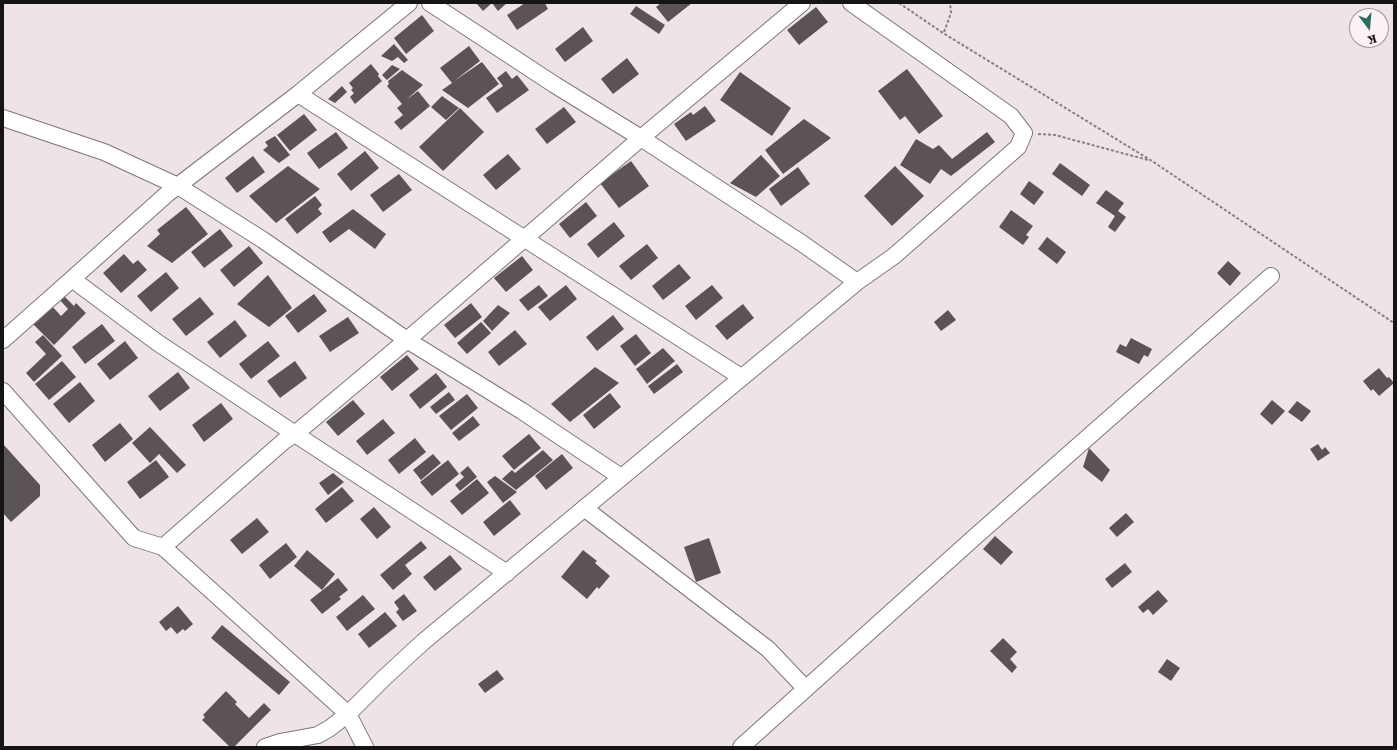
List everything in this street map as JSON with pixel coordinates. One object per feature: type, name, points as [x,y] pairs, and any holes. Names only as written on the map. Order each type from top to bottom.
[{"type":"street","points":[[3,340],[178,186],[298,94],[410,3]]},
{"type":"street","points":[[430,3],[555,85],[641,138],[803,244],[857,282]]},
{"type":"street","points":[[163,547],[284,441],[407,340],[641,138],[802,3]]},
{"type":"street","points":[[265,747],[280,742],[318,735],[348,714],[423,642],[741,377],[857,282],[894,256],[1018,147],[1024,133],[1011,116],[851,3]]},
{"type":"street","points":[[298,94],[741,377]]},
{"type":"street","points":[[3,118],[104,152],[178,186],[263,240],[407,340],[522,411],[621,477]]},
{"type":"street","points":[[741,747],[977,535],[1271,276]]},
{"type":"street","points":[[72,279],[158,343],[507,573]]},
{"type":"street","points":[[3,392],[134,538],[163,547],[348,714],[365,747]]},
{"type":"street","points":[[584,508],[768,649],[806,688]]},
{"type":"path","points":[[899,3],[943,33],[1152,161],[1394,323]]},
{"type":"path","points":[[943,33],[951,13],[950,3]]},
{"type":"path","points":[[1024,133],[1055,135],[1152,161]]},
{"type":"building","points":[[492,3],[483,11],[477,4]]},
{"type":"building","points":[[492,3],[507,3],[498,11]]},
{"type":"building","points":[[525,3],[545,3],[548,9],[517,30],[507,15]]},
{"type":"building","points":[[661,3],[692,3],[668,22],[656,7]]},
{"type":"building","points":[[636,6],[665,25],[659,34],[630,14]]},
{"type":"building","points":[[816,7],[828,22],[799,45],[787,30]]},
{"type":"building","points":[[422,15],[434,31],[406,54],[394,38]]},
{"type":"building","points":[[583,27],[593,41],[565,62],[555,49]]},
{"type":"building","points":[[394,44],[408,60],[404,63],[398,57],[392,61],[381,56]]},
{"type":"building","points":[[469,46],[480,61],[454,81],[482,62],[499,84],[468,108],[442,90],[452,83],[440,68]]},
{"type":"building","points":[[627,58],[639,74],[613,94],[601,79]]},
{"type":"building","points":[[371,64],[379,74],[378,76],[382,81],[355,104],[350,97],[354,93],[351,90],[353,88],[349,83]]},
{"type":"building","points":[[392,65],[400,69],[387,80],[382,75]]},
{"type":"building","points":[[907,69],[943,116],[919,134],[905,116],[900,120],[878,91]]},
{"type":"building","points":[[402,70],[423,85],[406,100],[418,91],[430,106],[401,130],[394,122],[403,115],[397,108],[402,104],[387,86],[389,84],[388,81]]},
{"type":"building","points":[[506,71],[512,79],[517,75],[529,90],[497,113],[486,98],[503,86],[497,78]]},
{"type":"building","points":[[740,72],[791,108],[772,136],[720,100]]},
{"type":"building","points":[[342,86],[347,92],[335,103],[328,99]]},
{"type":"building","points":[[442,96],[459,108],[446,120],[431,107]]},
{"type":"building","points":[[705,106],[716,121],[686,141],[674,124],[691,112],[693,115]]},
{"type":"building","points":[[564,107],[576,122],[547,144],[535,129]]},
{"type":"building","points":[[460,108],[484,132],[443,171],[419,147]]},
{"type":"building","points":[[304,114],[317,130],[290,151],[277,135]]},
{"type":"building","points":[[804,119],[831,138],[783,174],[765,150]]},
{"type":"building","points":[[336,132],[348,148],[319,169],[307,153]]},
{"type":"building","points":[[987,132],[995,142],[951,176],[941,169],[930,184],[900,165],[916,139],[933,149],[939,145],[952,159]]},
{"type":"building","points":[[275,136],[290,155],[279,163],[263,150],[268,146],[265,142]]},
{"type":"building","points":[[365,151],[379,168],[351,191],[337,174]]},
{"type":"building","points":[[508,154],[521,169],[496,190],[483,175]]},
{"type":"building","points":[[761,155],[780,176],[756,197],[730,183]]},
{"type":"building","points":[[253,156],[265,172],[237,193],[225,178]]},
{"type":"building","points":[[631,161],[649,186],[619,208],[600,183]]},
{"type":"building","points":[[1060,163],[1090,185],[1082,196],[1052,174]]},
{"type":"building","points":[[288,166],[320,189],[276,223],[249,196]]},
{"type":"building","points":[[895,166],[924,196],[892,226],[864,196]]},
{"type":"building","points":[[798,167],[810,184],[781,206],[769,189]]},
{"type":"building","points":[[399,174],[412,190],[383,212],[370,195]]},
{"type":"building","points":[[1029,181],[1044,192],[1034,205],[1020,194]]},
{"type":"building","points":[[1106,190],[1124,203],[1118,211],[1126,217],[1115,232],[1108,227],[1115,216],[1096,203]]},
{"type":"building","points":[[315,196],[322,205],[318,209],[322,214],[297,234],[285,219]]},
{"type":"building","points":[[586,202],[597,216],[570,238],[559,224]]},
{"type":"building","points":[[186,207],[208,234],[172,263],[147,246],[160,234],[157,230]]},
{"type":"building","points":[[353,209],[386,234],[375,249],[349,229],[330,243],[322,232]]},
{"type":"building","points":[[1011,210],[1033,226],[1026,235],[1029,237],[1023,245],[999,227]]},
{"type":"building","points":[[614,222],[625,236],[598,258],[587,244]]},
{"type":"building","points":[[220,229],[233,246],[204,268],[191,252]]},
{"type":"building","points":[[1047,237],[1066,252],[1057,264],[1038,249]]},
{"type":"building","points":[[647,244],[658,258],[631,280],[619,266]]},
{"type":"building","points":[[249,246],[263,263],[234,287],[220,270]]},
{"type":"building","points":[[124,254],[133,264],[138,260],[147,270],[121,293],[103,273]]},
{"type":"building","points":[[522,256],[533,270],[506,292],[494,278]]},
{"type":"building","points":[[1228,261],[1241,273],[1230,286],[1217,273]]},
{"type":"building","points":[[679,264],[691,278],[663,300],[652,286]]},
{"type":"building","points":[[166,272],[179,288],[151,312],[137,296]]},
{"type":"building","points":[[268,275],[292,308],[269,327],[237,304]]},
{"type":"building","points":[[539,285],[548,296],[528,311],[519,300]]},
{"type":"building","points":[[566,285],[577,299],[550,321],[538,307]]},
{"type":"building","points":[[712,285],[723,298],[696,320],[685,306]]},
{"type":"building","points":[[314,294],[327,311],[298,333],[285,316]]},
{"type":"building","points":[[63,295],[74,306],[76,303],[86,313],[54,345],[32,323],[51,305],[61,316],[68,309],[59,299]]},
{"type":"building","points":[[200,297],[214,314],[186,336],[172,319]]},
{"type":"building","points":[[471,303],[482,317],[455,338],[444,325]]},
{"type":"building","points":[[743,304],[754,318],[727,340],[715,326]]},
{"type":"building","points":[[498,305],[510,313],[492,331],[483,321]]},
{"type":"building","points":[[948,310],[956,320],[941,331],[934,322]]},
{"type":"building","points":[[613,315],[624,329],[597,351],[586,337]]},
{"type":"building","points":[[348,317],[359,333],[330,352],[319,336]]},
{"type":"building","points":[[235,320],[247,336],[220,358],[207,342]]},
{"type":"building","points":[[481,322],[491,333],[467,354],[457,343]]},
{"type":"building","points":[[102,324],[115,341],[85,364],[72,347]]},
{"type":"building","points":[[515,330],[527,344],[499,366],[488,352]]},
{"type":"building","points":[[636,334],[651,353],[635,366],[620,346]]},
{"type":"building","points":[[43,335],[62,356],[34,382],[26,373],[46,354],[35,342]]},
{"type":"building","points":[[1131,338],[1152,349],[1148,357],[1144,355],[1139,364],[1116,352],[1120,344],[1126,347]]},
{"type":"building","points":[[125,341],[138,358],[110,380],[97,364]]},
{"type":"building","points":[[268,341],[280,356],[251,379],[239,364]]},
{"type":"building","points":[[663,348],[675,361],[647,384],[636,369]]},
{"type":"building","points":[[407,355],[419,369],[392,391],[380,377]]},
{"type":"building","points":[[62,361],[76,377],[49,400],[35,384]]},
{"type":"building","points":[[295,361],[307,378],[280,398],[267,381]]},
{"type":"building","points":[[677,364],[683,372],[654,394],[648,386]]},
{"type":"building","points":[[595,367],[619,383],[570,422],[551,404]]},
{"type":"building","points":[[1379,368],[1387,378],[1389,377],[1394,383],[1379,396],[1373,389],[1371,391],[1363,381]]},
{"type":"building","points":[[178,372],[190,388],[160,411],[148,396]]},
{"type":"building","points":[[436,373],[447,387],[420,409],[409,395]]},
{"type":"building","points":[[80,382],[95,401],[69,423],[53,404]]},
{"type":"building","points":[[449,392],[455,400],[436,414],[430,407]]},
{"type":"building","points":[[610,393],[621,407],[594,429],[583,415]]},
{"type":"building","points":[[467,394],[478,408],[451,430],[439,416]]},
{"type":"building","points":[[353,400],[365,414],[338,436],[326,422]]},
{"type":"building","points":[[1272,400],[1285,411],[1272,425],[1260,414]]},
{"type":"building","points":[[1297,401],[1311,411],[1302,422],[1288,412]]},
{"type":"building","points":[[221,403],[233,419],[204,442],[192,425]]},
{"type":"building","points":[[473,416],[480,425],[459,441],[452,433]]},
{"type":"building","points":[[383,419],[395,433],[367,455],[356,441]]},
{"type":"building","points":[[120,423],[133,439],[105,462],[92,445]]},
{"type":"building","points":[[150,427],[186,465],[177,473],[159,454],[150,463],[132,443]]},
{"type":"building","points":[[529,434],[541,448],[514,470],[502,456]]},
{"type":"building","points":[[415,438],[426,452],[399,474],[388,460]]},
{"type":"building","points":[[3,444],[40,485],[40,496],[11,522],[3,513]]},
{"type":"building","points":[[1318,444],[1322,450],[1325,447],[1330,453],[1318,461],[1310,449]]},
{"type":"building","points":[[1089,448],[1110,470],[1102,482],[1083,467]]},
{"type":"building","points":[[543,450],[553,460],[516,490],[502,479],[512,470],[515,473]]},
{"type":"building","points":[[433,454],[441,463],[421,480],[413,470]]},
{"type":"building","points":[[562,454],[573,468],[546,490],[535,476]]},
{"type":"building","points":[[156,460],[169,477],[140,499],[127,482]]},
{"type":"building","points":[[448,460],[459,474],[432,496],[420,482]]},
{"type":"building","points":[[468,466],[477,477],[460,491],[455,485],[464,477],[460,473]]},
{"type":"building","points":[[333,473],[344,482],[328,495],[319,483]]},
{"type":"building","points":[[495,476],[517,492],[503,503],[487,482]]},
{"type":"building","points":[[477,479],[489,493],[462,515],[450,501]]},
{"type":"building","points":[[342,487],[354,501],[326,523],[315,509]]},
{"type":"building","points":[[510,500],[521,514],[494,536],[483,522]]},
{"type":"building","points":[[374,507],[391,527],[377,539],[360,519]]},
{"type":"building","points":[[1126,513],[1134,522],[1117,537],[1109,528]]},
{"type":"building","points":[[257,518],[269,532],[242,554],[230,540]]},
{"type":"building","points":[[995,536],[1013,552],[1001,565],[983,549]]},
{"type":"building","points":[[709,538],[721,573],[696,582],[684,547]]},
{"type":"building","points":[[421,541],[427,548],[405,565],[412,574],[393,590],[380,575]]},
{"type":"building","points":[[286,543],[297,557],[270,579],[259,565]]},
{"type":"building","points":[[307,550],[335,574],[322,590],[294,566]]},
{"type":"building","points":[[583,550],[597,561],[595,563],[610,576],[599,589],[597,587],[587,599],[561,577]]},
{"type":"building","points":[[450,555],[462,569],[435,591],[423,577]]},
{"type":"building","points":[[1125,563],[1132,572],[1112,588],[1105,579]]},
{"type":"building","points":[[338,578],[348,590],[339,597],[341,599],[322,614],[310,600]]},
{"type":"building","points":[[1158,590],[1168,601],[1153,615],[1148,609],[1143,613],[1138,607]]},
{"type":"building","points":[[404,594],[417,611],[403,621],[396,612],[399,609],[394,602]]},
{"type":"building","points":[[363,595],[375,609],[347,631],[336,617]]},
{"type":"building","points":[[178,606],[193,624],[185,631],[183,629],[177,634],[171,627],[166,631],[159,622]]},
{"type":"building","points":[[385,612],[397,626],[369,648],[358,634]]},
{"type":"building","points":[[222,625],[290,682],[279,695],[211,638]]},
{"type":"building","points":[[1003,638],[1017,652],[1010,659],[1017,667],[1012,673],[990,651]]},
{"type":"building","points":[[1167,659],[1180,668],[1171,681],[1158,672]]},
{"type":"building","points":[[497,670],[504,679],[485,693],[478,684]]},
{"type":"building","points":[[226,691],[237,702],[235,704],[249,718],[264,703],[271,710],[234,747],[230,747],[202,720],[205,717],[203,715]]}]
